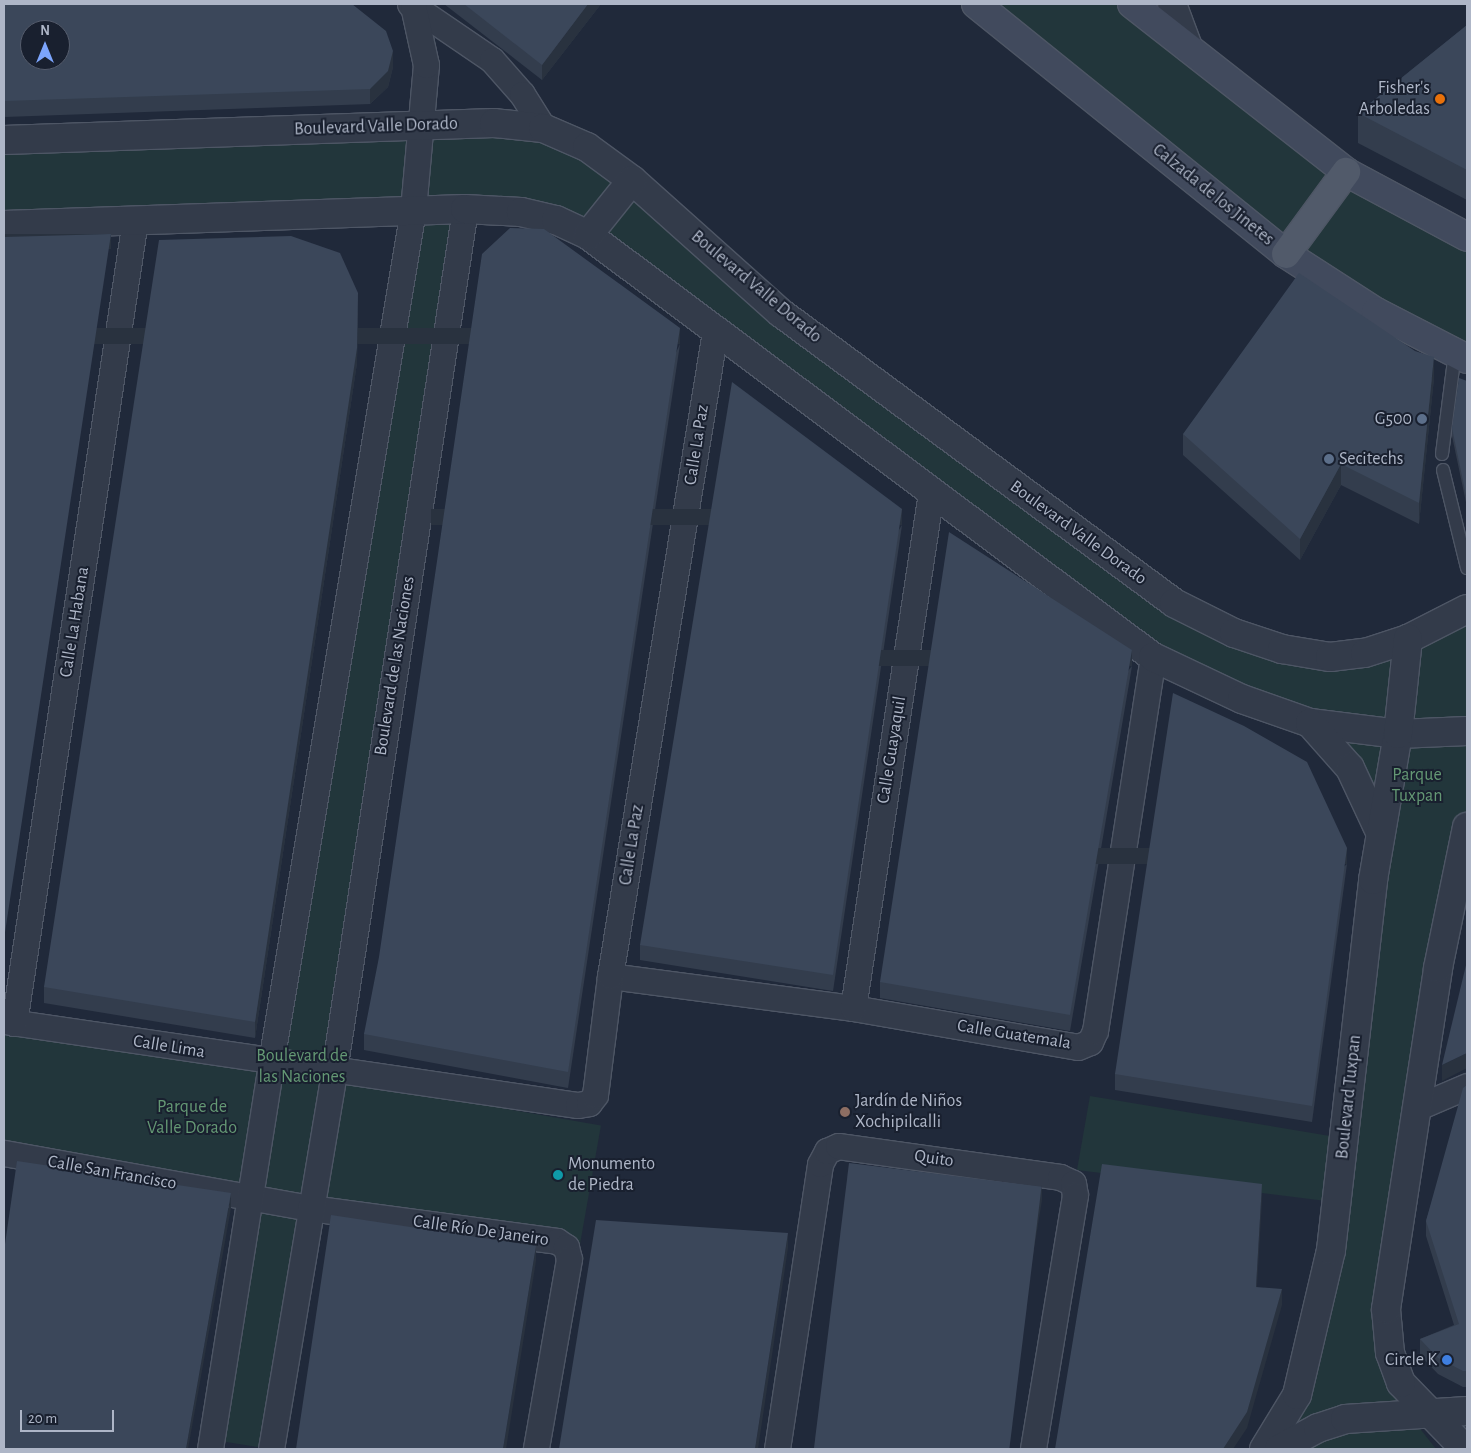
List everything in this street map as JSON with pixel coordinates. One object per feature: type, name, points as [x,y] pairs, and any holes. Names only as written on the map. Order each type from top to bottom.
[{"type":"main road","name":"Calzada de los Jinetes","points":[[976,4],[1286,254],[1376,312],[1461,356]]},
{"type":"main road","points":[[1132,4],[1188,47],[1285,127],[1346,172],[1467,237]]},
{"type":"main road","points":[[1286,254],[1346,172]]},
{"type":"street","points":[[1172,4],[1188,47]]},
{"type":"street","points":[[210,1449],[271,1062],[413,210],[418,125],[426,65],[411,5]]},
{"type":"street","points":[[411,5],[492,60],[522,94],[543,128]]},
{"type":"street","name":"Boulevard Valle Dorado","points":[[4,140],[494,123],[543,128],[587,147],[632,180],[781,313],[1174,603],[1234,633],[1282,649],[1330,657],[1365,653],[1408,639],[1467,609]]},
{"type":"street","points":[[588,235],[632,180]]},
{"type":"street","points":[[4,225],[464,209],[521,212],[556,220],[588,235],[1153,656],[1242,699],[1310,723],[1398,734],[1467,731]]},
{"type":"street","name":"Boulevard de las Naciones","points":[[271,1449],[334,1070],[464,209]]},
{"type":"street","name":"Calle La Habana","points":[[9,1022],[135,220]]},
{"type":"street","name":"Calle La Paz","points":[[334,1070],[578,1106],[589,1103],[594,1094],[610,976],[715,331]]},
{"type":"street","name":"Calle Guayaquil","points":[[852,1008],[931,492]]},
{"type":"street","name":"Boulevard Tuxpan","points":[[1264,1449],[1297,1395],[1330,1250],[1380,830],[1398,734],[1408,639]]},
{"type":"street","name":"Calle Guatemala","points":[[610,976],[852,1008],[1078,1046],[1090,1042],[1095,1031],[1153,656]]},
{"type":"street","points":[[1310,723],[1350,768],[1380,830]]},
{"type":"street","points":[[1465,1449],[1429,1415],[1401,1383],[1390,1353],[1386,1309],[1438,968],[1467,827]]},
{"type":"street","name":"Calle Lima","points":[[9,1022],[334,1070]]},
{"type":"street","points":[[1418,1107],[1467,1086]]},
{"type":"street","name":"Quito","points":[[777,1449],[820,1164],[827,1151],[838,1146],[1060,1177],[1072,1183],[1076,1195],[1033,1449]]},
{"type":"street","name":"Calle San Francisco","points":[[4,1153],[310,1208]]},
{"type":"street","name":"Calle Río De Janeiro","points":[[310,1208],[558,1240],[566,1247],[569,1259],[536,1449]]},
{"type":"street","points":[[1278,1449],[1318,1428],[1345,1419],[1429,1415],[1467,1411]]},
{"type":"lane","points":[[1442,454],[1461,356]]},
{"type":"lane","points":[[1443,470],[1467,568]]},
{"type":"green space","points":[[983,4],[1126,4],[1467,243],[1467,354],[1287,250]]},
{"type":"green space","points":[[544,130],[1174,608],[1330,660],[1467,614],[1467,726],[1311,720],[1154,653],[550,214],[4,223],[4,142]]},
{"type":"green space","name":"Boulevard de las Naciones","points":[[412,212],[463,220],[268,1449],[217,1441]]},
{"type":"green space","name":"Parque Tuxpan","points":[[1316,726],[1467,733],[1467,820],[1385,1308],[1424,1414],[1286,1443],[1298,1395],[1381,830]]},
{"type":"green space","name":"Parque de Valle Dorado","points":[[4,1021],[271,1063],[250,1194],[4,1155]]},
{"type":"green space","points":[[337,1079],[601,1126],[580,1245],[316,1198]]},
{"type":"green space","points":[[1090,1096],[1342,1138],[1334,1202],[1077,1170]]},
{"type":"green space","points":[[1414,1421],[1436,1449],[1286,1449],[1320,1431]]},
{"type":"building","points":[[4,4],[352,4],[386,31],[393,51],[388,71],[370,89],[4,101]]},
{"type":"building","points":[[464,4],[588,4],[542,65]]},
{"type":"building","name":"Fisher's Arboledas","points":[[1467,25],[1467,170],[1358,113]]},
{"type":"building","points":[[510,228],[544,229],[680,328],[568,1072],[364,1034],[379,957],[482,254]]},
{"type":"building","points":[[111,234],[4,939],[4,237]]},
{"type":"building","points":[[291,236],[340,253],[358,293],[357,348],[255,1022],[44,987],[159,240]]},
{"type":"building","points":[[1299,273],[1415,351],[1434,357],[1419,503],[1341,464],[1300,539],[1183,434]]},
{"type":"building","points":[[1459,378],[1467,381],[1467,500],[1452,428]]},
{"type":"building","points":[[732,382],[902,509],[833,975],[640,945]]},
{"type":"building","points":[[949,532],[1132,650],[1070,1015],[880,982]]},
{"type":"building","points":[[1173,693],[1244,726],[1307,762],[1347,848],[1312,1106],[1115,1074]]},
{"type":"building","points":[[1467,961],[1467,1053],[1442,1065]]},
{"type":"building","points":[[1467,1085],[1467,1371],[1463,1371],[1438,1358],[1420,1339],[1459,1324],[1426,1221],[1463,1088]]},
{"type":"building","points":[[17,1161],[231,1193],[186,1449],[4,1449],[4,1251]]},
{"type":"building","points":[[849,1163],[1042,1187],[1009,1449],[814,1449]]},
{"type":"building","points":[[1102,1164],[1262,1184],[1256,1287],[1282,1289],[1247,1412],[1223,1449],[1055,1449]]},
{"type":"building","points":[[331,1215],[536,1246],[503,1449],[296,1449]]},
{"type":"building","points":[[596,1220],[788,1233],[755,1449],[559,1449]]},
{"type":"place","name":"Fisher's Arboledas","points":[[1440,99]]},
{"type":"place","name":"G500","points":[[1422,419]]},
{"type":"place","name":"Secitechs","points":[[1329,459]]},
{"type":"place","name":"Jardín de Niños Xochipilcalli","points":[[845,1112]]},
{"type":"place","name":"Monumento de Piedra","points":[[558,1175]]},
{"type":"place","name":"Circle K","points":[[1447,1360]]}]
